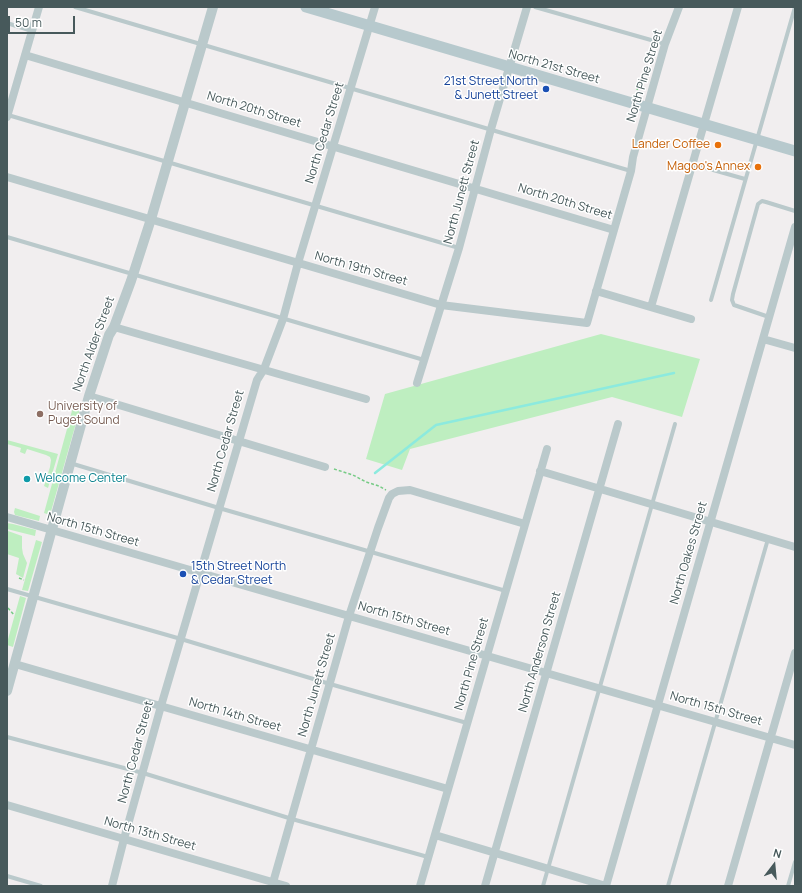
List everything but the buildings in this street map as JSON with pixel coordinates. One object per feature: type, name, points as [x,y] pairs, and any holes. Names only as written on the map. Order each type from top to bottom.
[{"type":"main road","name":"North 21st Street","points":[[306,7],[795,151]]},
{"type":"street","points":[[7,116],[10,95],[25,55],[39,7]]},
{"type":"street","name":"North Alder Street","points":[[7,692],[53,531],[89,396],[109,335],[114,327],[133,273],[213,7]]},
{"type":"street","name":"North Cedar Street","points":[[112,886],[161,706],[238,441],[257,380],[264,369],[283,319],[298,263],[375,7]]},
{"type":"street","name":"North Junett Street","points":[[417,383],[460,248],[527,7]]},
{"type":"street","name":"North Pine Street","points":[[596,291],[631,171],[633,156],[665,44],[679,7]]},
{"type":"street","points":[[651,307],[738,7]]},
{"type":"street","name":"North 20th Street","points":[[25,55],[614,230]]},
{"type":"street","name":"North 19th Street","points":[[7,177],[441,305],[587,323],[596,291]]},
{"type":"street","name":"North Oakes Street","points":[[606,886],[795,227]]},
{"type":"street","points":[[596,291],[691,319]]},
{"type":"street","points":[[114,327],[264,369],[366,400]]},
{"type":"street","points":[[763,339],[795,348]]},
{"type":"street","points":[[89,396],[325,467]]},
{"type":"street","name":"North Anderson Street","points":[[485,886],[618,424]]},
{"type":"street","name":"North Pine Street","points":[[420,886],[547,449]]},
{"type":"street","points":[[540,471],[795,547]]},
{"type":"street","points":[[392,494],[398,491],[410,490],[525,524]]},
{"type":"street","name":"North Junett Street","points":[[273,884],[349,616],[386,504],[392,494]]},
{"type":"street","name":"North 15th Street","points":[[7,517],[199,574],[795,745]]},
{"type":"street","points":[[728,886],[795,653]]},
{"type":"street","name":"North 14th Street","points":[[15,664],[448,789]]},
{"type":"street","name":"North 13th Street","points":[[7,805],[273,884],[286,886]]},
{"type":"street","points":[[435,835],[606,886]]},
{"type":"lane","points":[[75,7],[631,171]]},
{"type":"lane","points":[[535,7],[665,44]]},
{"type":"lane","points":[[711,300],[795,7]]},
{"type":"lane","points":[[7,24],[32,31]]},
{"type":"lane","points":[[7,116],[460,248]]},
{"type":"lane","points":[[692,164],[745,179]]},
{"type":"lane","points":[[769,317],[734,305],[732,300],[733,294],[758,204],[762,201],[795,210]]},
{"type":"lane","points":[[7,237],[424,360]]},
{"type":"lane","points":[[543,886],[675,424]]},
{"type":"lane","points":[[70,463],[219,508],[506,591]]},
{"type":"lane","points":[[668,886],[768,539]]},
{"type":"lane","points":[[7,590],[181,639],[468,724]]},
{"type":"lane","points":[[7,737],[143,773],[292,819],[428,857]]},
{"type":"lane","points":[[788,886],[795,862]]},
{"type":"lane","points":[[7,876],[42,886]]},
{"type":"path","points":[[637,90],[641,79]]},
{"type":"path","points":[[325,467],[352,475],[366,482],[379,486],[392,494]]},
{"type":"path","points":[[19,578],[24,580]]},
{"type":"path","points":[[8,608],[14,615]]},
{"type":"green space","points":[[601,334],[700,359],[682,417],[612,397],[410,449],[402,470],[366,459],[385,394]]},
{"type":"green space","points":[[73,407],[80,409],[50,515],[44,513]]},
{"type":"green space","points":[[7,440],[58,454],[48,488],[44,486],[50,467],[50,457],[27,449],[25,454],[20,452],[21,448],[7,444]]},
{"type":"green space","points":[[15,508],[40,516],[39,521],[15,515]]},
{"type":"green space","points":[[7,523],[36,530],[35,536],[7,529]]},
{"type":"green space","points":[[8,531],[22,536],[23,554],[27,563],[23,578],[16,574],[19,558],[7,554]]},
{"type":"green space","points":[[36,540],[42,542],[28,591],[22,590]]},
{"type":"green space","points":[[20,596],[26,598],[13,647],[7,645],[7,643]]},
{"type":"waterway","points":[[375,473],[436,425],[674,373]]},
{"type":"place","name":"21st Street North & Junett Street","points":[[546,89]]},
{"type":"place","name":"Lander Coffee","points":[[718,145]]},
{"type":"place","name":"Magoo's Annex","points":[[758,167]]},
{"type":"place","name":"University of Puget Sound","points":[[40,414]]},
{"type":"place","name":"Welcome Center","points":[[27,479]]},
{"type":"place","name":"15th Street North & Cedar Street","points":[[183,574]]}]
